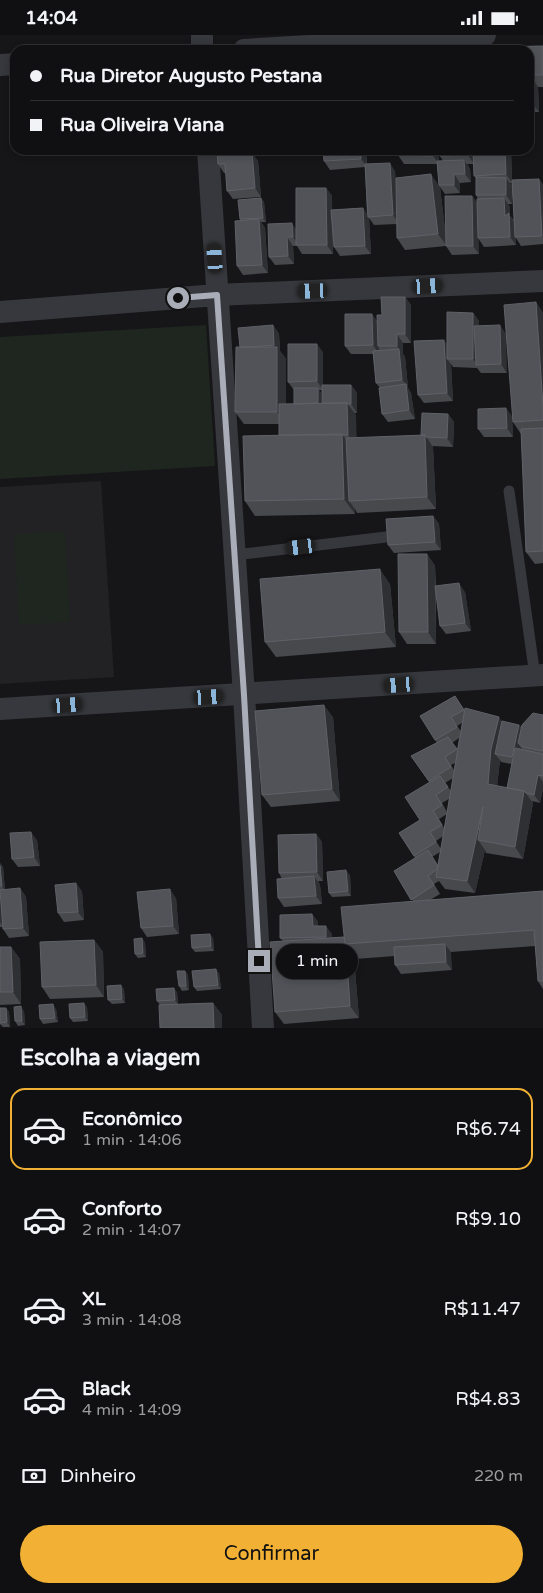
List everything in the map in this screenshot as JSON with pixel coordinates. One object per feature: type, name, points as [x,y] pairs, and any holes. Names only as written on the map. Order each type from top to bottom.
[{"type":"street","points":[[324,45],[485,35]]},
{"type":"street","points":[[208,155],[244,695],[263,1028]]},
{"type":"street","points":[[0,312],[217,295],[543,281]]},
{"type":"street","points":[[0,709],[539,675]]},
{"type":"lane","points":[[509,491],[539,675]]},
{"type":"lane","points":[[235,555],[386,537]]},
{"type":"shaded area","points":[[206,325],[215,466],[0,479],[0,337]]},
{"type":"shaded area","points":[[101,481],[114,677],[0,684],[0,487]]},
{"type":"shaded area","points":[[65,531],[70,622],[19,625],[14,534]]},
{"type":"building","points":[[534,46],[543,46],[543,75],[534,75]]},
{"type":"building","points":[[217,155],[252,155],[255,188],[227,191],[225,164],[218,164]]},
{"type":"building","points":[[323,155],[361,155],[361,159],[324,161]]},
{"type":"building","points":[[398,155],[433,155],[433,156]]},
{"type":"building","points":[[473,155],[505,155],[506,174],[474,176]]},
{"type":"building","points":[[464,160],[465,174],[454,174],[454,185],[439,185],[437,161]]},
{"type":"building","points":[[390,163],[393,215],[368,217],[365,164]]},
{"type":"building","points":[[431,174],[438,234],[397,238],[396,178]]},
{"type":"building","points":[[476,177],[506,178],[506,195],[476,195]]},
{"type":"building","points":[[539,179],[542,236],[515,237],[512,180]]},
{"type":"building","points":[[296,188],[326,188],[327,245],[296,245]]},
{"type":"building","points":[[445,196],[472,196],[473,246],[446,246]]},
{"type":"building","points":[[261,198],[263,218],[240,219],[238,200]]},
{"type":"building","points":[[504,198],[505,216],[509,213],[510,237],[478,238],[477,199]]},
{"type":"building","points":[[363,208],[365,246],[334,247],[331,210]]},
{"type":"building","points":[[259,219],[262,265],[237,266],[235,221]]},
{"type":"building","points":[[292,223],[293,237],[287,237],[288,256],[269,257],[268,224]]},
{"type":"building","points":[[381,297],[405,297],[405,334],[397,334],[397,346],[378,346],[377,315],[382,315]]},
{"type":"building","points":[[536,302],[543,420],[513,422],[504,305]]},
{"type":"building","points":[[447,312],[473,313],[473,359],[447,359]]},
{"type":"building","points":[[345,314],[372,314],[373,345],[345,346]]},
{"type":"building","points":[[273,325],[274,345],[240,347],[238,328]]},
{"type":"building","points":[[500,325],[501,364],[476,365],[474,326]]},
{"type":"building","points":[[444,340],[447,393],[418,395],[414,341]]},
{"type":"building","points":[[288,344],[317,344],[317,381],[288,382]]},
{"type":"building","points":[[236,347],[277,347],[277,412],[235,412]]},
{"type":"building","points":[[399,349],[402,380],[376,383],[373,351]]},
{"type":"building","points":[[406,384],[409,410],[382,414],[379,388]]},
{"type":"building","points":[[322,385],[351,385],[351,404],[322,403]]},
{"type":"building","points":[[294,388],[318,388],[318,403],[294,404]]},
{"type":"building","points":[[347,403],[348,435],[279,435],[279,404]]},
{"type":"building","points":[[506,408],[507,428],[478,429],[478,409]]},
{"type":"building","points":[[422,413],[448,414],[447,438],[421,435]]},
{"type":"building","points":[[543,428],[543,551],[526,552],[521,429]]},
{"type":"building","points":[[342,434],[344,499],[245,501],[243,436]]},
{"type":"building","points":[[425,435],[427,497],[349,501],[346,438]]},
{"type":"building","points":[[433,516],[435,542],[388,545],[386,519]]},
{"type":"building","points":[[398,554],[427,554],[428,632],[399,632]]},
{"type":"building","points":[[380,569],[385,632],[265,642],[260,579]]},
{"type":"building","points":[[459,583],[465,623],[440,626],[435,586]]},
{"type":"building","points":[[455,696],[464,710],[451,717],[457,727],[435,740],[420,716]]},
{"type":"building","points":[[324,705],[332,789],[262,795],[255,711]]},
{"type":"building","points":[[465,708],[499,717],[491,749],[488,784],[524,791],[515,847],[478,840],[483,807],[467,881],[436,877]]},
{"type":"building","points":[[533,713],[543,715],[543,751],[523,747],[518,743],[522,725]]},
{"type":"building","points":[[502,721],[519,725],[512,757],[495,754]]},
{"type":"building","points":[[448,737],[457,749],[445,757],[451,767],[429,781],[411,756]]},
{"type":"building","points":[[515,748],[543,754],[543,776],[538,775],[534,795],[507,788]]},
{"type":"building","points":[[440,776],[448,787],[436,795],[442,805],[433,811],[442,825],[430,832],[436,842],[414,856],[399,833],[420,820],[405,797]]},
{"type":"building","points":[[31,832],[34,857],[12,859],[10,833]]},
{"type":"building","points":[[316,834],[317,872],[279,873],[278,835]]},
{"type":"building","points":[[428,850],[438,866],[428,876],[434,885],[411,900],[394,871]]},
{"type":"building","points":[[0,866],[2,886],[0,886]]},
{"type":"building","points":[[346,870],[348,891],[329,893],[327,872]]},
{"type":"building","points":[[314,876],[316,896],[278,898],[277,879]]},
{"type":"building","points":[[76,883],[78,912],[58,913],[55,885]]},
{"type":"building","points":[[20,888],[23,928],[3,929],[0,890]]},
{"type":"building","points":[[170,889],[173,926],[141,928],[137,892]]},
{"type":"building","points":[[543,891],[543,981],[538,981],[534,930],[345,944],[341,907]]},
{"type":"building","points":[[312,914],[313,926],[326,926],[326,937],[280,938],[280,915]]},
{"type":"building","points":[[210,934],[211,946],[192,948],[191,935]]},
{"type":"building","points":[[344,937],[350,1006],[275,1012],[270,942]]},
{"type":"building","points":[[142,938],[143,953],[135,954],[134,939]]},
{"type":"building","points":[[94,940],[96,985],[42,987],[40,942]]},
{"type":"building","points":[[445,944],[446,962],[395,965],[394,947]]},
{"type":"building","points":[[0,947],[11,947],[13,992],[0,992]]},
{"type":"building","points":[[216,969],[218,985],[194,987],[192,971]]},
{"type":"building","points":[[177,971],[185,971],[186,986],[179,986]]},
{"type":"building","points":[[121,985],[122,999],[108,1000],[107,986]]},
{"type":"building","points":[[174,988],[175,1000],[157,1001],[156,989]]},
{"type":"building","points":[[84,1003],[85,1017],[70,1018],[69,1004]]},
{"type":"building","points":[[213,1003],[214,1028],[160,1028],[159,1005]]},
{"type":"building","points":[[53,1004],[55,1018],[40,1019],[39,1005]]},
{"type":"building","points":[[21,1006],[22,1021],[15,1021],[14,1007]]},
{"type":"building","points":[[0,1008],[6,1008],[7,1022],[0,1023]]},
{"type":"route","points":[[178,298],[217,295],[244,695],[259,961]]}]
